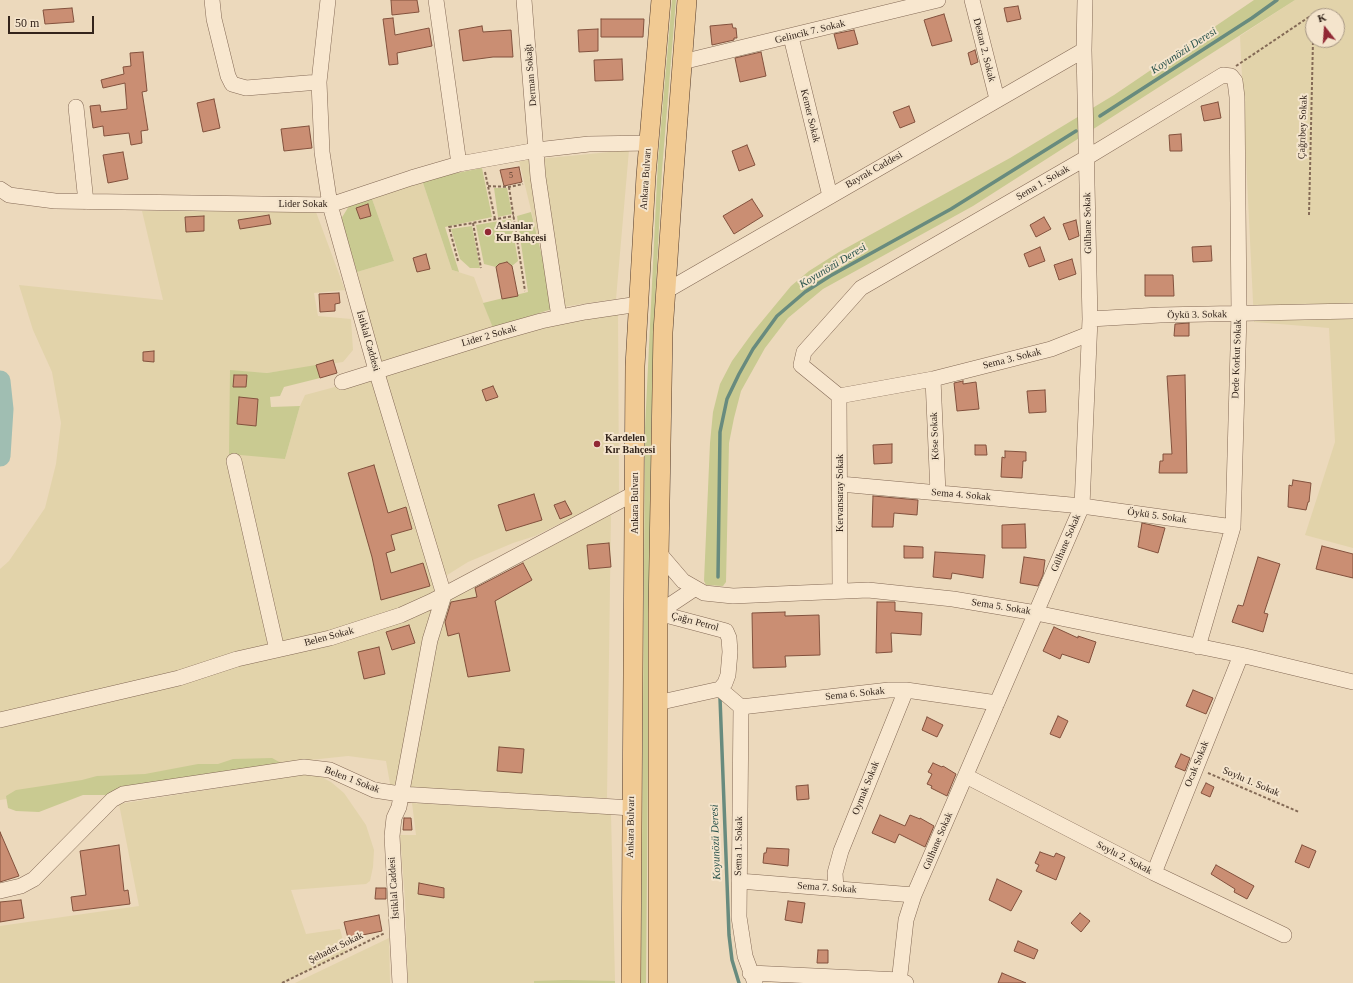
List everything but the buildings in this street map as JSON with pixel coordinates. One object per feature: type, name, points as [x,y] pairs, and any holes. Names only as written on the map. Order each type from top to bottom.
[{"type":"main road","name":"Ankara Bulvarı","points":[[630,983],[635,366],[649,143],[661,0]]},
{"type":"main road","points":[[658,983],[658,613],[663,332],[687,0]]},
{"type":"street","points":[[212,0],[214,20],[228,76],[232,84],[246,88],[319,82]]},
{"type":"street","name":"İstiklal Caddesi","points":[[328,0],[319,82],[322,152],[330,205],[376,370],[444,595],[430,640],[392,836],[400,983]]},
{"type":"street","points":[[436,0],[459,164]]},
{"type":"street","name":"Derman Sokağı","points":[[524,0],[538,177],[559,317]]},
{"type":"street","name":"Gelincik 7. Sokak","points":[[682,62],[938,0]]},
{"type":"street","name":"Destan 2. Sokak","points":[[972,0],[997,99]]},
{"type":"street","name":"Gülhane Sokak","points":[[902,982],[906,920],[914,895],[1082,506],[1090,327],[1084,50],[1085,0]]},
{"type":"street","name":"Kemer Sokak","points":[[790,37],[830,196]]},
{"type":"street","name":"Bayrak Caddesi","points":[[666,290],[1084,50]]},
{"type":"street","name":"Sema 1. Sokak","points":[[840,396],[801,365],[801,357],[860,288],[1086,158],[1223,75]]},
{"type":"street","name":"Dede Korkut Sokak","points":[[1198,646],[1233,526],[1239,314],[1237,89],[1235,81],[1231,76],[1223,75]]},
{"type":"street","points":[[76,107],[86,202]]},
{"type":"street","name":"Lider Sokak","points":[[0,189],[9,195],[33,199],[86,202],[330,205],[459,164],[482,159],[537,150],[588,144],[649,143]]},
{"type":"street","name":"Lider 2 Sokak","points":[[342,382],[376,370],[495,334],[559,317],[639,304]]},
{"type":"street","name":"Öykü 3. Sokak","points":[[1090,327],[1160,316],[1353,311]]},
{"type":"street","name":"Sema 3. Sokak","points":[[840,396],[933,379],[1051,349],[1090,327]]},
{"type":"street","name":"Köse Sokak","points":[[933,379],[938,493]]},
{"type":"street","name":"Kervansaray Sokak","points":[[840,396],[840,591]]},
{"type":"street","points":[[234,461],[277,650]]},
{"type":"street","name":"Sema 4. Sokak","points":[[840,484],[1082,506]]},
{"type":"street","name":"Belen Sokak","points":[[0,720],[179,678],[237,659],[330,638],[377,624],[401,615],[444,595],[635,493]]},
{"type":"street","name":"Öykü 5. Sokak","points":[[1082,506],[1233,526]]},
{"type":"street","name":"Sema 5. Sokak","points":[[660,553],[674,572],[694,589],[704,594],[733,596],[868,590],[953,599],[1036,613],[1198,646],[1353,682]]},
{"type":"street","points":[[658,613],[694,589]]},
{"type":"street","name":"Çağrı Petrol","points":[[658,613],[726,631],[729,638],[730,652],[728,675],[725,683],[720,689]]},
{"type":"street","name":"Ocak Sokak","points":[[1154,873],[1241,656]]},
{"type":"street","points":[[658,703],[720,689],[741,707]]},
{"type":"street","name":"Sema 6. Sokak","points":[[741,707],[851,694],[906,690],[997,703]]},
{"type":"street","name":"Oymak Sokak","points":[[836,889],[835,873],[841,851],[906,690]]},
{"type":"street","name":"Sema 1. Sokak","points":[[741,707],[739,917],[745,956],[753,978]]},
{"type":"street","name":"Belen 1 Sokak","points":[[0,892],[21,886],[34,879],[112,800],[123,794],[304,767],[330,770],[374,790],[400,794],[632,808]]},
{"type":"street","name":"Soylu 2. Sokak","points":[[966,776],[1154,873],[1284,935]]},
{"type":"street","name":"Sema 7. Sokak","points":[[739,881],[914,895]]},
{"type":"street","points":[[753,978],[902,982]]},
{"type":"path","points":[[1223,75],[1305,20]]},
{"type":"path","name":"Çağrıbey Sokak","points":[[1309,215],[1314,48]]},
{"type":"path","points":[[482,159],[495,219]]},
{"type":"path","points":[[488,186],[509,187],[523,184]]},
{"type":"path","points":[[509,187],[525,291]]},
{"type":"path","points":[[458,261],[449,227],[514,216]]},
{"type":"path","points":[[473,223],[481,268]]},
{"type":"path","name":"Soylu 1. Sokak","points":[[1196,768],[1299,812]]},
{"type":"path","name":"Şehadet Sokak","points":[[282,983],[397,928]]},
{"type":"shaded area","points":[[1295,0],[1353,0],[1353,548],[1305,535],[1335,442],[1329,328],[1254,322],[1240,36]]},
{"type":"shaded area","points":[[629,150],[616,299],[555,308],[519,161]]},
{"type":"shaded area","points":[[422,180],[452,270],[474,277],[493,328],[381,363],[357,272],[394,261],[371,196]]},
{"type":"shaded area","points":[[142,211],[316,212],[345,290],[314,293],[318,316],[351,319],[353,350],[343,362],[267,373],[230,371],[285,459],[300,406],[305,395],[372,377],[436,594],[398,611],[186,671],[0,715],[0,569],[9,561],[45,508],[56,464],[61,423],[52,372],[33,330],[19,285],[163,300]]},
{"type":"shaded area","points":[[618,312],[619,494],[535,536],[513,543],[468,562],[444,577],[382,372],[534,327]]},
{"type":"shaded area","points":[[611,514],[607,798],[471,794],[391,789],[386,761],[348,756],[224,769],[0,800],[0,727],[441,602],[475,587],[532,580],[523,562]]},
{"type":"shaded area","points":[[313,773],[331,782],[344,793],[366,825],[374,850],[370,881],[366,884],[291,890],[306,934],[340,929],[346,952],[282,983],[0,983],[0,926],[139,906],[119,804]]},
{"type":"shaded area","points":[[412,803],[611,814],[615,981],[534,981],[534,983],[408,983],[405,899],[400,835],[416,835]]},
{"type":"shaded area","points":[[389,938],[390,983],[295,983]]},
{"type":"green space","points":[[672,0],[676,0],[662,170],[654,324],[651,437],[646,983],[641,983],[645,428],[658,160]]},
{"type":"green space","points":[[1254,0],[1295,0],[973,206],[823,289],[788,318],[765,348],[741,391],[729,443],[726,582],[723,586],[706,585],[704,581],[710,443],[713,412],[720,384],[732,361],[753,332],[791,286],[809,271],[839,252],[1010,158],[1114,95]]},
{"type":"green space","points":[[482,168],[492,217],[445,227],[459,272],[452,270],[422,180]]},
{"type":"green space","points":[[494,188],[507,188],[512,214],[498,217]]},
{"type":"green space","points":[[371,196],[394,261],[357,272],[341,219],[349,206]]},
{"type":"green space","points":[[531,212],[555,308],[493,328],[483,303],[528,292],[517,216]]},
{"type":"green space","points":[[511,219],[518,261],[512,266],[507,262],[499,264],[496,267],[484,264],[476,225]]},
{"type":"green space","points":[[472,226],[480,268],[470,268],[460,259],[451,229]]},
{"type":"green space","points":[[316,365],[320,378],[284,387],[280,396],[270,397],[271,407],[300,406],[285,459],[229,454],[230,370],[267,373]]},
{"type":"green space","points":[[272,758],[281,763],[278,773],[108,795],[83,795],[39,812],[16,811],[8,808],[6,796],[16,790],[82,780],[97,776],[145,774],[198,764],[218,764],[233,759]]},
{"type":"green space","points":[[534,981],[615,981],[615,983],[534,983]]},
{"type":"waterway","name":"Koyunözü Deresi","points":[[1100,116],[1252,18],[1277,0]]},
{"type":"waterway","name":"Koyunözü Deresi","points":[[718,577],[720,432],[727,399],[753,349],[777,316],[805,292],[830,276],[951,209],[1076,131]]},
{"type":"waterway","points":[[0,381],[3,409],[0,456]]},
{"type":"waterway","name":"Koyunözü Deresi","points":[[720,698],[729,935],[732,960],[739,983]]},
{"type":"place","name":"Aslanlar Kır Bahçesi","points":[[488,232]]},
{"type":"place","name":"Kardelen Kır Bahçesi","points":[[597,444]]}]
